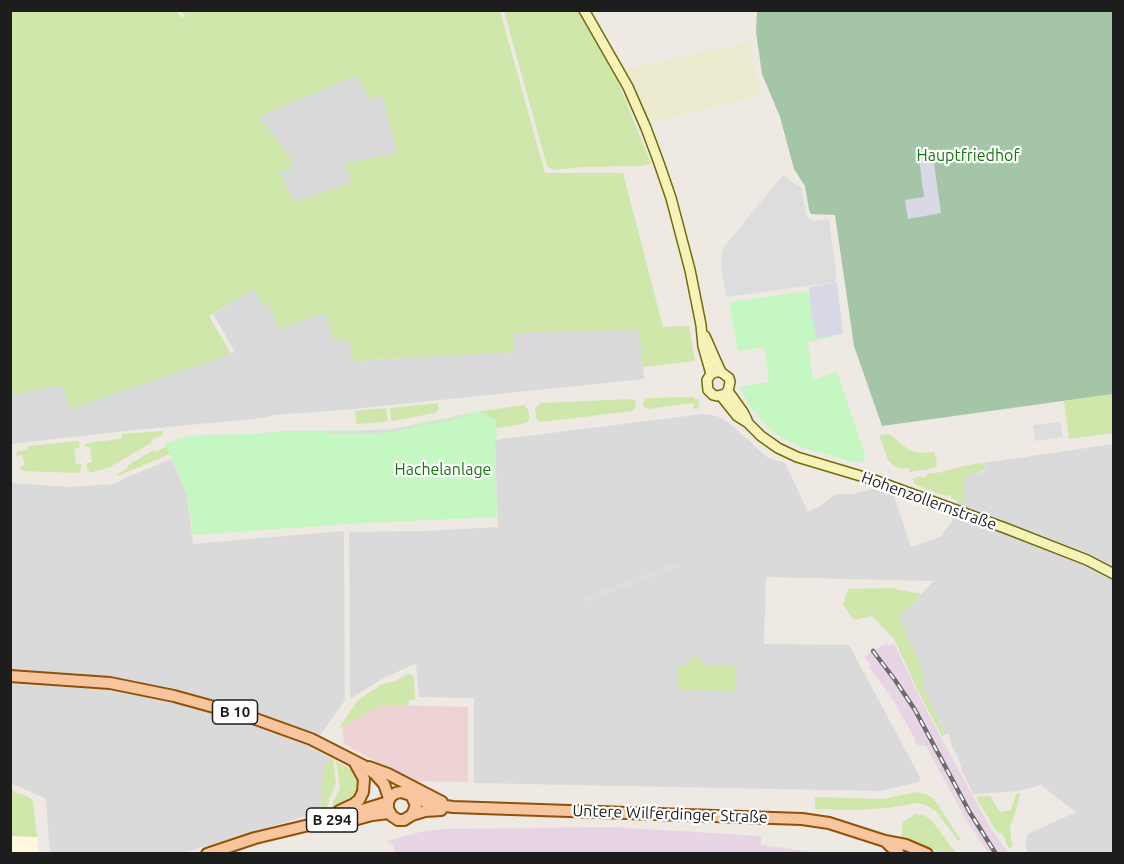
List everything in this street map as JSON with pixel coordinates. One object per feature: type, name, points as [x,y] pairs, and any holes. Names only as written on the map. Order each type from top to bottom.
[{"type":"main road","points":[[584,10],[628,87],[657,156],[690,270],[703,346],[711,374]]},
{"type":"main road","points":[[701,325],[716,361],[730,382],[724,393],[713,395],[706,383],[711,374],[722,372]]},
{"type":"main road","name":"Hohenzollernstraße","points":[[724,393],[738,416],[756,432],[771,444],[797,457],[874,480],[964,513],[1087,561],[1113,574]]},
{"type":"main road","name":"B 10","points":[[10,676],[110,683],[228,710],[282,728],[388,774],[408,792]]},
{"type":"main road","points":[[274,832],[350,807],[359,800],[363,792],[364,779],[359,763]]},
{"type":"main road","name":"B 10","points":[[359,763],[408,792],[453,807]]},
{"type":"main road","name":"B 10","points":[[375,774],[384,784],[389,804]]},
{"type":"main road","points":[[408,792],[416,809],[409,818],[394,819],[389,804],[396,793],[408,792]]},
{"type":"main road","name":"Untere Wilferdinger Straße","points":[[408,792],[432,804],[453,807],[802,819],[829,823],[885,841],[906,845],[927,854]]},
{"type":"main road","name":"B 294","points":[[207,854],[274,832],[389,804]]},
{"type":"main road","name":"B 294","points":[[240,844],[332,826],[372,815],[389,804]]},
{"type":"main road","name":"Untere Wilferdinger Straße","points":[[412,815],[453,807]]},
{"type":"main road","name":"Untere Wilferdinger Straße","points":[[885,841],[899,854]]},
{"type":"shaded area","points":[[358,74],[382,94],[397,153],[345,163],[351,183],[294,202],[280,173],[293,161],[258,117]]},
{"type":"shaded area","points":[[933,157],[941,213],[908,219],[905,200],[924,197],[919,159]]},
{"type":"shaded area","points":[[783,175],[801,188],[806,215],[809,218],[813,221],[829,219],[835,282],[726,297],[721,263],[724,247]]},
{"type":"shaded area","points":[[837,282],[843,334],[816,338],[809,287]]},
{"type":"shaded area","points":[[253,289],[263,305],[268,302],[324,313],[350,341],[353,361],[513,352],[512,333],[640,330],[644,379],[273,415],[263,418],[11,444],[11,395],[62,385],[71,409],[235,352],[213,314]]},
{"type":"shaded area","points":[[703,414],[717,416],[729,423],[768,458],[785,463],[808,512],[836,494],[853,494],[873,489],[894,496],[911,547],[940,537],[952,521],[963,476],[986,471],[984,463],[1113,444],[1113,853],[1028,853],[1025,846],[1028,834],[1076,812],[1041,785],[1019,791],[973,794],[958,756],[952,747],[949,734],[945,735],[922,685],[924,675],[905,633],[900,615],[912,606],[933,581],[766,577],[764,644],[849,645],[920,777],[919,782],[880,791],[474,783],[474,698],[419,697],[416,663],[382,679],[350,699],[349,532],[498,527],[495,440]]},
{"type":"shaded area","points":[[461,416],[461,418],[391,432],[329,434],[326,431],[385,430]]},
{"type":"shaded area","points":[[1060,422],[1063,437],[1035,441],[1033,425]]},
{"type":"shaded area","points":[[171,459],[187,494],[193,544],[344,531],[345,700],[311,748],[330,758],[323,772],[320,812],[183,853],[50,853],[46,799],[11,783],[10,483],[68,487],[115,484]]},
{"type":"shaded area","points":[[677,562],[679,567],[584,603],[582,598]]},
{"type":"shaded area","points":[[887,643],[889,646],[894,643],[958,769],[990,827],[1008,853],[988,853],[965,818],[926,746],[915,743],[915,739],[893,700],[869,667],[871,665],[864,657]]},
{"type":"shaded area","points":[[382,705],[468,707],[468,782],[411,781],[344,744],[342,727]]},
{"type":"shaded area","points":[[612,827],[761,836],[761,845],[813,853],[395,854],[394,845],[387,841],[424,831],[444,829]]},
{"type":"shaded area","points":[[11,836],[37,837],[38,853],[11,854]]},
{"type":"green space","points":[[176,10],[182,18],[185,16],[181,11],[500,11],[545,173],[623,173],[663,327],[689,326],[695,361],[643,367],[639,330],[513,333],[514,352],[352,361],[350,341],[334,340],[324,313],[279,329],[268,302],[263,305],[253,289],[209,316],[231,354],[71,409],[62,385],[11,395],[11,11]],"holes":[[[357,75],[370,100],[382,95],[397,153],[345,163],[351,183],[294,202],[280,173],[291,169],[293,161],[259,117]]]},
{"type":"green space","points":[[504,11],[578,11],[619,84],[651,164],[554,170],[547,166]]},
{"type":"green space","name":"Hauptfriedhof","points":[[757,11],[1113,11],[1113,394],[882,426],[854,346],[835,215],[811,214],[809,210],[805,186],[794,169],[780,117],[762,74],[756,32]]},
{"type":"green space","points":[[750,41],[760,96],[650,122],[625,70]]},
{"type":"green space","points":[[823,289],[833,337],[808,342],[813,380],[837,372],[865,454],[865,459],[858,463],[803,448],[774,433],[753,411],[739,387],[769,382],[764,347],[738,351],[729,302]]},
{"type":"green space","points":[[1113,394],[1113,433],[1069,439],[1064,401]]},
{"type":"green space","points":[[694,397],[694,399],[699,399],[698,408],[694,409],[693,403],[648,409],[643,404],[647,398]]},
{"type":"green space","points":[[632,399],[636,401],[636,405],[632,411],[542,422],[536,417],[535,408],[541,403]]},
{"type":"green space","points":[[438,403],[439,409],[435,413],[391,420],[390,408]]},
{"type":"green space","points":[[523,405],[528,409],[529,421],[523,424],[497,428],[469,425],[370,434],[475,412]]},
{"type":"green space","points":[[386,408],[388,420],[386,422],[356,423],[355,411]]},
{"type":"green space","name":"Hachelanlage","points":[[479,411],[496,420],[497,517],[363,523],[193,535],[187,493],[165,443],[203,435],[398,428]]},
{"type":"green space","points":[[163,431],[163,435],[110,467],[94,472],[87,469],[86,463],[92,463],[90,447],[85,447],[87,443],[120,439],[122,434]]},
{"type":"green space","points":[[889,434],[909,450],[921,453],[934,452],[937,466],[909,472],[909,468],[902,469],[894,466],[888,460],[879,435]]},
{"type":"green space","points":[[79,441],[80,448],[74,448],[76,464],[81,464],[78,473],[23,471],[20,467],[25,465],[22,455],[17,456],[16,454],[18,451],[27,450],[28,446]]},
{"type":"green space","points":[[167,446],[175,452],[118,476],[128,468],[128,465],[154,450],[155,452]]},
{"type":"green space","points":[[984,464],[986,470],[971,474],[964,480],[965,504],[951,496],[945,496],[914,484],[915,481],[912,479],[921,476],[922,478],[927,474]]},
{"type":"green space","points":[[891,588],[921,594],[912,606],[900,615],[905,633],[924,675],[922,685],[945,735],[942,736],[920,695],[894,639],[872,616],[854,620],[843,605],[848,589]]},
{"type":"green space","points":[[690,658],[701,658],[701,665],[735,665],[735,691],[678,690],[678,666],[690,666]]},
{"type":"green space","points":[[410,673],[414,678],[415,699],[409,700],[408,706],[382,705],[339,728],[358,700],[382,684],[396,681]]},
{"type":"green space","points":[[330,758],[333,760],[336,784],[327,809],[320,812],[323,771]]},
{"type":"green space","points":[[336,761],[360,775],[361,783],[355,799],[332,810],[340,788]]},
{"type":"green space","points":[[11,790],[33,801],[37,837],[11,836]]},
{"type":"green space","points":[[916,792],[934,799],[961,840],[958,841],[936,811],[926,805],[916,803],[888,808],[815,809],[815,797],[883,799]]},
{"type":"green space","points":[[1016,794],[1020,794],[1010,826],[1011,848],[1008,847],[1003,835],[996,831],[976,797],[990,796],[1000,812],[1011,810]]},
{"type":"green space","points":[[915,814],[924,815],[932,821],[956,853],[942,853],[901,838],[903,822]]},
{"type":"railway","points":[[873,651],[915,710],[969,811],[996,854]]}]
